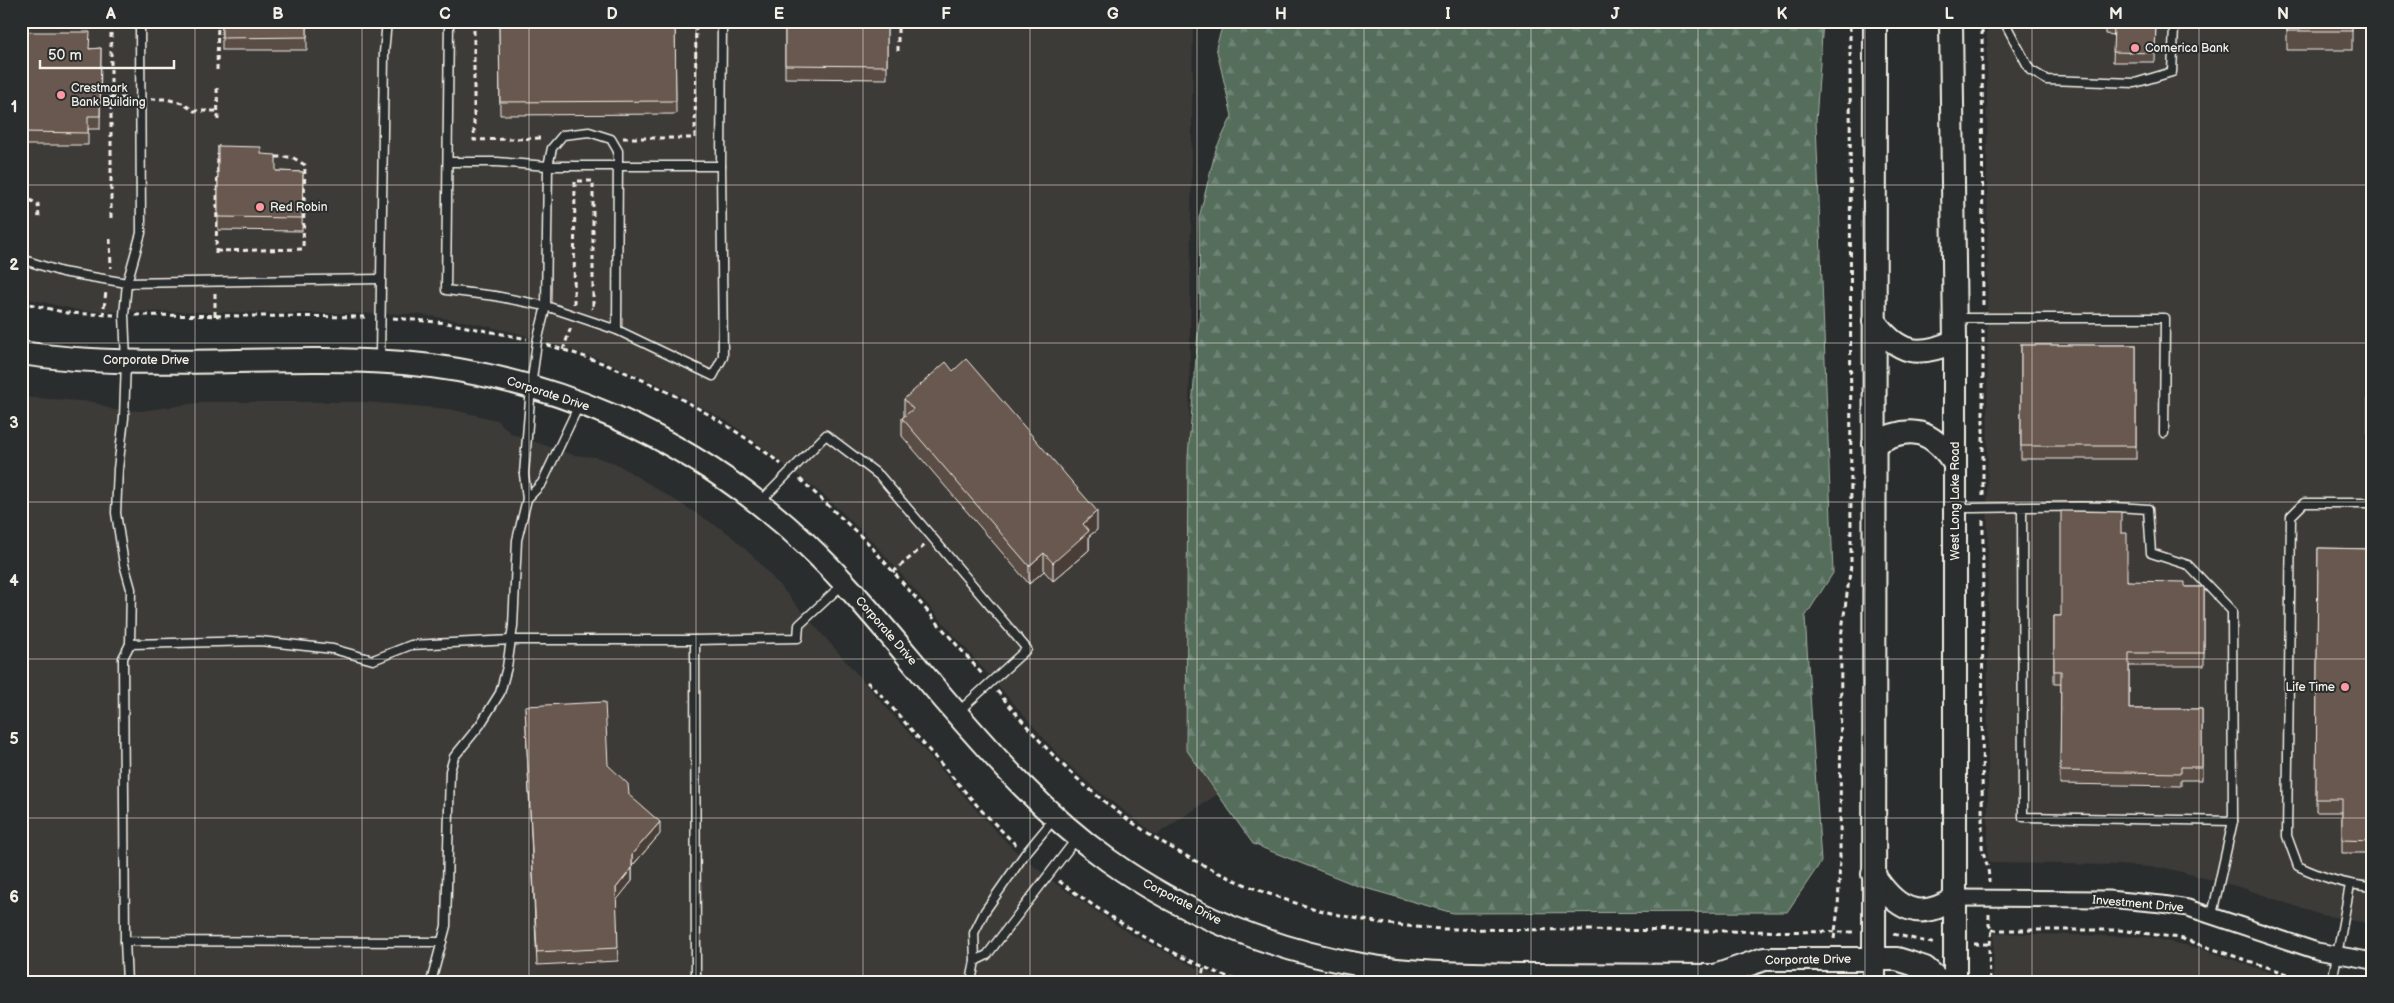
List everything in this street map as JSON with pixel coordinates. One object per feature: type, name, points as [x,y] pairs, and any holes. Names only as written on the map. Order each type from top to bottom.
[{"type":"main road","points":[[1874,982],[1875,21]]},
{"type":"main road","name":"West Long Lake Road","points":[[1951,21],[1955,340],[1955,982]]},
{"type":"main road","points":[[1874,321],[1884,336],[1896,345],[1907,349],[1931,350],[1955,340]]},
{"type":"main road","name":"Corporate Drive","points":[[22,352],[66,359],[380,362],[439,368],[531,386],[616,418],[684,453],[759,504],[803,541],[844,583],[1005,768],[1055,818],[1078,837],[1131,876],[1190,909],[1274,944],[1332,959],[1393,970],[1507,978],[1723,979],[1764,959],[1874,958],[1910,963],[1925,968],[1941,982]]},
{"type":"main road","points":[[1874,444],[1895,434],[1920,432],[1944,449],[1955,464]]},
{"type":"main road","points":[[1873,874],[1883,890],[1907,908],[1930,911],[1942,907],[1954,898]]},
{"type":"street","name":"Investment Drive","points":[[1954,898],[2118,900],[2188,908],[2293,944],[2336,955],[2373,961]]},
{"type":"lane","points":[[127,982],[125,941],[124,658],[130,644],[131,590],[116,513],[118,469],[124,418],[126,361],[124,315],[127,283],[141,232],[140,21]]},
{"type":"lane","points":[[380,362],[384,54],[387,21]]},
{"type":"lane","points":[[449,21],[446,290],[495,296],[546,306],[617,330],[713,376],[722,357],[722,21]]},
{"type":"lane","points":[[2004,21],[2030,70],[2047,80],[2135,83],[2172,72],[2174,28]]},
{"type":"lane","points":[[431,982],[446,926],[450,771],[454,757],[480,725],[500,693],[512,640],[518,540],[527,499],[524,474],[531,386],[537,342],[546,306],[548,166],[552,148],[563,135],[580,132],[597,133],[611,139],[618,152],[617,330]]},
{"type":"lane","points":[[448,162],[498,162],[548,166],[721,166]]},
{"type":"lane","points":[[21,259],[62,272],[127,283],[380,278]]},
{"type":"lane","points":[[2373,314],[2373,453]]},
{"type":"lane","points":[[1954,318],[2165,318],[2164,433]]},
{"type":"lane","points":[[527,499],[542,483],[580,403]]},
{"type":"lane","points":[[759,504],[826,434],[880,476],[1027,650],[956,713]]},
{"type":"lane","points":[[2373,503],[2304,503],[2291,516],[2287,836],[2298,866],[2321,878],[2350,885],[2373,887]]},
{"type":"lane","points":[[2022,507],[2023,817],[2233,822]]},
{"type":"lane","points":[[1955,508],[2148,509],[2151,553],[2188,565],[2232,611],[2233,822],[2221,884],[2212,915]]},
{"type":"lane","points":[[130,644],[260,641],[333,649],[373,660],[411,645],[512,640],[798,638],[798,625],[844,583]]},
{"type":"lane","points":[[695,640],[696,982]]},
{"type":"lane","points":[[971,982],[975,961],[974,933],[984,911],[1025,854],[1055,818]]},
{"type":"lane","points":[[975,961],[988,954],[1078,837]]},
{"type":"lane","points":[[21,879],[21,929]]},
{"type":"lane","points":[[2332,982],[2350,885]]},
{"type":"lane","points":[[125,941],[442,942]]},
{"type":"path","points":[[111,21],[111,218]]},
{"type":"path","points":[[217,70],[218,21]]},
{"type":"path","points":[[474,21],[474,140],[547,138]]},
{"type":"path","points":[[619,132],[623,138],[695,138],[696,21]]},
{"type":"path","points":[[898,21],[898,52]]},
{"type":"path","points":[[1834,943],[1840,875],[1841,637],[1851,564],[1850,21]]},
{"type":"path","points":[[1982,21],[1983,307]]},
{"type":"path","points":[[217,88],[218,120]]},
{"type":"path","points":[[111,98],[130,98]]},
{"type":"path","points":[[150,99],[166,99],[182,103],[194,111],[218,111]]},
{"type":"path","points":[[227,158],[217,156],[216,253],[304,249],[305,165],[292,157],[264,157]]},
{"type":"path","points":[[581,305],[574,305],[575,181],[594,181],[593,309],[587,307]]},
{"type":"path","points":[[21,196],[38,204],[40,219]]},
{"type":"path","points":[[110,239],[111,268]]},
{"type":"path","points":[[216,289],[216,316]]},
{"type":"path","points":[[103,316],[106,290]]},
{"type":"path","points":[[21,302],[67,313],[109,316]]},
{"type":"path","points":[[140,315],[367,317]]},
{"type":"path","points":[[392,318],[454,324],[523,338]]},
{"type":"path","points":[[563,350],[572,326]]},
{"type":"path","points":[[1983,327],[1983,499]]},
{"type":"path","points":[[550,345],[608,367],[684,402],[722,424],[778,462]]},
{"type":"path","points":[[800,479],[846,520],[894,572],[982,674]]},
{"type":"path","points":[[1983,519],[1982,847],[1989,865],[1989,873]]},
{"type":"path","points":[[894,572],[925,545]]},
{"type":"path","points":[[867,682],[882,694],[982,811],[1017,846]]},
{"type":"path","points":[[1001,696],[1029,730],[1069,770],[1136,825],[1212,870],[1300,905],[1383,924],[1441,929],[1844,932]]},
{"type":"path","points":[[1058,880],[1134,931],[1241,982]]},
{"type":"path","points":[[1989,925],[1992,930],[1989,944],[1990,982]]},
{"type":"path","points":[[1992,930],[2118,930],[2180,938],[2312,982]]},
{"type":"path","points":[[1889,933],[1938,945]]},
{"type":"path","points":[[1980,944],[1989,944]]},
{"type":"path","points":[[1201,982],[1204,966]]},
{"type":"shaded area","points":[[21,21],[1193,21],[1186,748],[1218,794],[1156,835],[1094,788],[1061,758],[873,542],[826,497],[732,424],[662,386],[597,358],[517,333],[468,322],[417,314],[82,311],[21,297]]},
{"type":"shaded area","points":[[1987,21],[2373,21],[2373,924],[2321,915],[2243,888],[2166,868],[2117,865],[1991,863],[1988,858]]},
{"type":"shaded area","points":[[21,397],[94,402],[113,410],[142,411],[204,402],[366,402],[449,409],[497,420],[512,434],[573,455],[595,457],[615,463],[728,533],[757,560],[979,813],[1013,849],[1055,883],[1130,934],[1197,968],[1232,982],[21,982]]},
{"type":"shaded area","points":[[1994,933],[2148,937],[2202,949],[2298,982],[1993,982]]},
{"type":"green space","points":[[1224,21],[1823,21],[1816,121],[1833,573],[1805,617],[1821,862],[1787,912],[1453,913],[1358,886],[1253,844],[1186,749],[1188,457],[1200,308],[1199,218],[1216,149],[1232,116],[1216,47]]},
{"type":"building","points":[[222,21],[307,21],[307,37],[222,38]]},
{"type":"building","points":[[499,21],[675,21],[676,101],[500,102]]},
{"type":"building","points":[[785,21],[887,21],[887,66],[785,65]]},
{"type":"building","name":"Comerica Bank","points":[[2105,21],[2156,21],[2155,53],[2113,52],[2114,25],[2105,25]]},
{"type":"building","points":[[2287,21],[2352,21],[2352,31],[2287,31]]},
{"type":"building","name":"Crestmark Bank Building","points":[[21,32],[90,32],[89,49],[101,48],[100,116],[88,116],[88,133],[21,132]]},
{"type":"building","name":"Red Robin","points":[[218,146],[261,147],[261,154],[276,155],[276,171],[303,172],[302,218],[218,217]]},
{"type":"building","points":[[2021,345],[2136,345],[2136,446],[2021,446]]},
{"type":"building","points":[[966,359],[1097,511],[1083,524],[1089,531],[1053,563],[1044,553],[1029,566],[902,418],[913,409],[904,399],[946,362],[953,371]]},
{"type":"building","points":[[2061,511],[2121,512],[2121,533],[2127,533],[2127,581],[2185,582],[2185,587],[2204,587],[2204,653],[2129,653],[2129,709],[2202,709],[2202,767],[2181,767],[2181,773],[2060,771],[2061,671],[2054,671],[2054,616],[2061,616]]},
{"type":"building","name":"Life Time","points":[[2318,548],[2373,549],[2373,841],[2342,840],[2342,799],[2316,799]]},
{"type":"building","points":[[605,702],[608,765],[628,784],[629,795],[660,822],[632,854],[632,868],[616,888],[618,948],[537,952],[525,706]]},
{"type":"place","name":"Comerica Bank","points":[[2135,48]]},
{"type":"place","name":"Crestmark Bank Building","points":[[61,95]]},
{"type":"place","name":"Red Robin","points":[[260,207]]},
{"type":"place","name":"Life Time","points":[[2345,687]]}]
